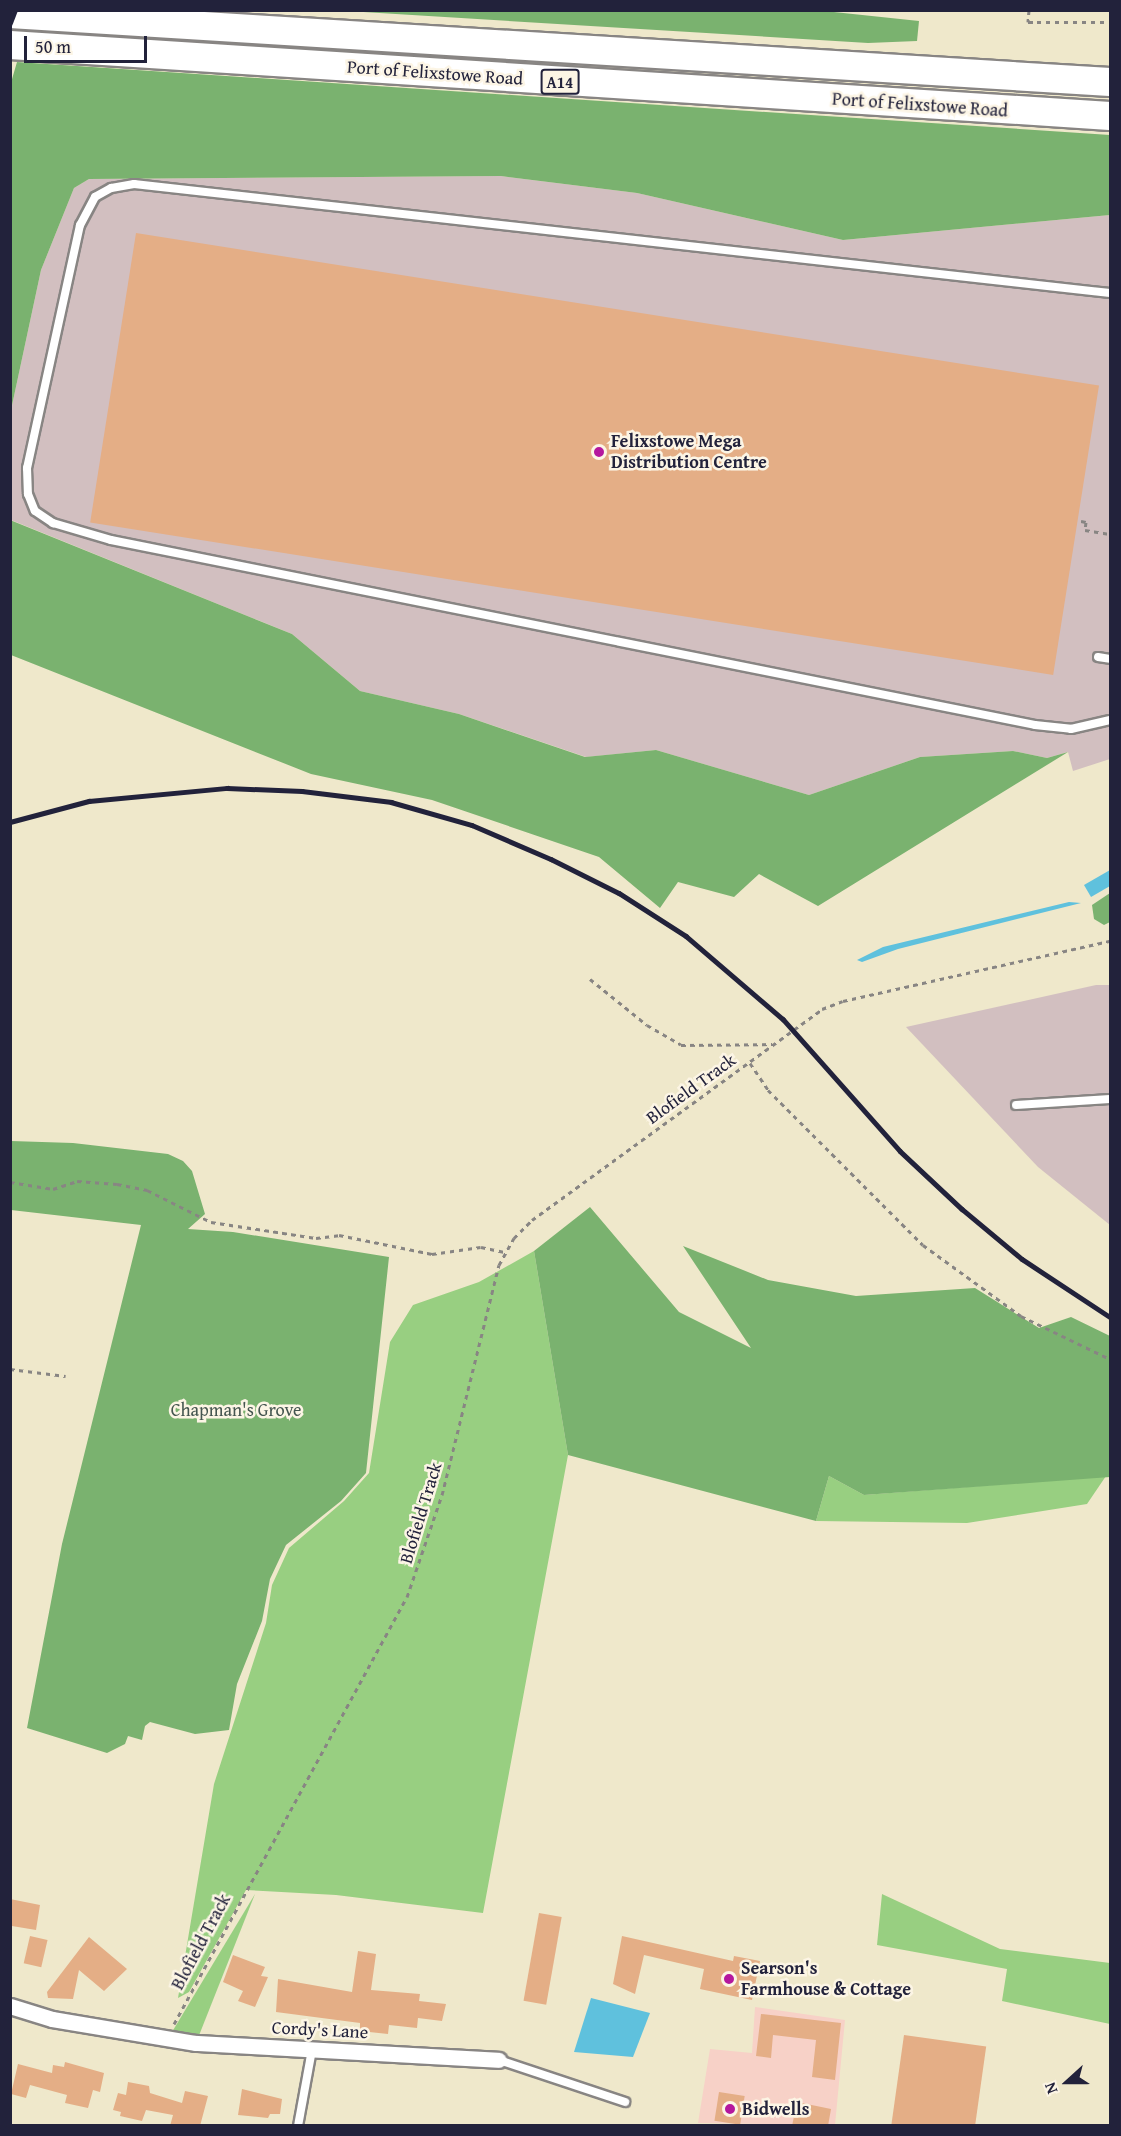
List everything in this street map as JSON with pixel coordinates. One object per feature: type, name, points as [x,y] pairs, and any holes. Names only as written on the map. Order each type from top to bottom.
[{"type":"highway","name":"Port of Felixstowe Road","points":[[10,14],[1110,82]]},
{"type":"highway","name":"Port of Felixstowe Road","points":[[10,45],[1110,116]]},
{"type":"street","name":"Cordy's Lane","points":[[10,2006],[52,2019],[196,2043],[499,2060]]},
{"type":"lane","points":[[1110,292],[134,184],[111,188],[95,197],[80,225],[27,468],[28,494],[35,511],[53,523],[111,540],[1035,725],[1071,729],[1110,720]]},
{"type":"lane","points":[[1098,657],[1110,659]]},
{"type":"lane","points":[[1016,1105],[1110,1099]]},
{"type":"lane","points":[[298,2126],[312,2050]]},
{"type":"lane","name":"Cordy's Lane","points":[[499,2060],[625,2102]]},
{"type":"path","points":[[1029,10],[1028,22],[1110,22]]},
{"type":"path","points":[[1081,521],[1086,522],[1085,530],[1110,534]]},
{"type":"path","name":"Blofield Track","points":[[169,2037],[253,1873],[406,1597],[441,1496],[504,1252],[532,1220],[822,1009],[843,1001],[1110,941]]},
{"type":"path","points":[[590,980],[647,1025],[681,1045],[774,1044]]},
{"type":"path","points":[[750,1063],[768,1090],[923,1245],[1021,1316],[1110,1359]]},
{"type":"path","points":[[10,1182],[53,1189],[77,1181],[117,1184],[147,1190],[211,1222],[316,1239],[339,1235],[432,1254],[482,1247],[504,1252]]},
{"type":"path","points":[[10,1369],[66,1376]]},
{"type":"shaded area","points":[[501,176],[637,193],[843,240],[1110,215],[1110,759],[1073,771],[1068,752],[1047,758],[1013,751],[920,757],[809,795],[656,750],[586,757],[459,714],[360,691],[292,634],[11,520],[11,410],[41,270],[74,188],[89,179]]},
{"type":"shaded area","points":[[1096,985],[1110,985],[1110,1225],[1038,1167],[906,1027]]},
{"type":"shaded area","points":[[755,2007],[845,2020],[835,2125],[698,2123],[710,2049],[752,2053]]},
{"type":"green space","points":[[815,10],[919,21],[917,41],[868,43],[347,11]]},
{"type":"green space","points":[[17,62],[1110,135],[1110,215],[843,240],[637,193],[501,176],[89,179],[74,188],[41,270],[11,410],[10,86]]},
{"type":"green space","points":[[10,520],[292,634],[360,691],[459,714],[585,757],[656,750],[809,795],[920,757],[1013,751],[1047,758],[1068,752],[818,906],[759,874],[734,897],[678,882],[660,908],[599,857],[432,800],[311,774],[11,655]]},
{"type":"green space","points":[[1110,893],[1110,922],[1104,925],[1094,919],[1092,905]]},
{"type":"green space","name":"Chapman's Grove","points":[[11,1141],[73,1143],[168,1154],[183,1161],[192,1171],[205,1214],[188,1229],[233,1232],[389,1257],[366,1473],[341,1501],[286,1545],[270,1579],[262,1621],[237,1684],[229,1730],[195,1734],[150,1722],[145,1726],[142,1740],[128,1736],[125,1744],[107,1753],[27,1728],[62,1544],[141,1225],[11,1210]]},
{"type":"green space","points":[[590,1207],[679,1312],[751,1348],[683,1246],[768,1280],[856,1296],[975,1288],[1039,1328],[1071,1317],[1110,1336],[1110,1477],[864,1495],[829,1476],[816,1521],[568,1455],[534,1251]]},
{"type":"green space","points":[[534,1251],[568,1455],[483,1913],[336,1895],[246,1890],[189,1992],[178,1998],[214,1784],[266,1623],[272,1585],[289,1548],[344,1501],[369,1473],[390,1342],[413,1305],[479,1282]]},
{"type":"green space","points":[[829,1476],[864,1495],[1106,1476],[1087,1504],[967,1523],[816,1521]]},
{"type":"green space","points":[[255,1894],[196,2043],[169,2037]]},
{"type":"green space","points":[[882,1894],[1000,1949],[1110,1963],[1110,2024],[1002,2001],[1007,1969],[877,1945]]},
{"type":"water","points":[[1110,870],[1110,886],[1091,897],[1084,885]]},
{"type":"water","points":[[1069,902],[1081,903],[898,949],[862,962],[857,960],[883,947]]},
{"type":"water","points":[[591,1998],[650,2013],[633,2057],[574,2052]]},
{"type":"building","name":"Felixstowe Mega Distribution Centre","points":[[136,233],[1099,386],[1053,675],[90,522]]},
{"type":"building","points":[[10,1899],[40,1905],[36,1930],[12,1926]]},
{"type":"building","points":[[539,1913],[562,1917],[546,2005],[524,2001]]},
{"type":"building","points":[[30,1936],[48,1940],[41,1967],[24,1963]]},
{"type":"building","points":[[622,1936],[733,1961],[734,1956],[760,1961],[752,2000],[700,1989],[704,1969],[644,1955],[635,1994],[613,1984]]},
{"type":"building","points":[[89,1937],[127,1969],[104,1991],[79,1970],[73,1999],[48,1998],[47,1992]]},
{"type":"building","points":[[358,1951],[376,1954],[371,1990],[420,1994],[419,2001],[446,2004],[442,2021],[418,2018],[417,2028],[389,2025],[388,2034],[360,2031],[360,2023],[276,2012],[278,1979],[352,1992]]},
{"type":"building","points":[[233,1955],[265,1967],[261,1976],[268,1977],[255,2007],[238,2001],[243,1991],[223,1982]]},
{"type":"building","points":[[761,2014],[841,2023],[835,2080],[812,2077],[816,2040],[773,2035],[771,2058],[756,2056]]},
{"type":"building","points":[[904,2035],[986,2047],[975,2126],[891,2126]]},
{"type":"building","points":[[65,2062],[104,2073],[100,2092],[93,2090],[88,2108],[65,2103],[67,2095],[30,2085],[26,2098],[11,2094],[18,2064],[52,2073],[53,2065],[64,2067]]},
{"type":"building","points":[[128,2082],[149,2086],[150,2093],[182,2103],[185,2091],[208,2096],[200,2126],[170,2126],[173,2115],[146,2110],[142,2121],[120,2116],[121,2112],[113,2110],[118,2093],[126,2095]]},
{"type":"building","points":[[242,2089],[282,2099],[280,2114],[270,2114],[268,2118],[238,2115]]},
{"type":"building","name":"Bidwells","points":[[719,2092],[745,2096],[740,2125],[714,2121]]},
{"type":"building","points":[[797,2102],[831,2109],[828,2126],[792,2126]]},
{"type":"railway","points":[[10,23],[15,10]]},
{"type":"railway","points":[[10,822],[89,801],[227,788],[302,791],[391,802],[472,825],[551,859],[619,893],[686,936],[783,1019],[900,1151],[962,1209],[1022,1259],[1110,1317]]},
{"type":"place","name":"Felixstowe Mega Distribution Centre","points":[[599,452]]},
{"type":"place","name":"Searson's Farmhouse & Cottage","points":[[729,1979]]},
{"type":"place","name":"Bidwells","points":[[730,2109]]}]
